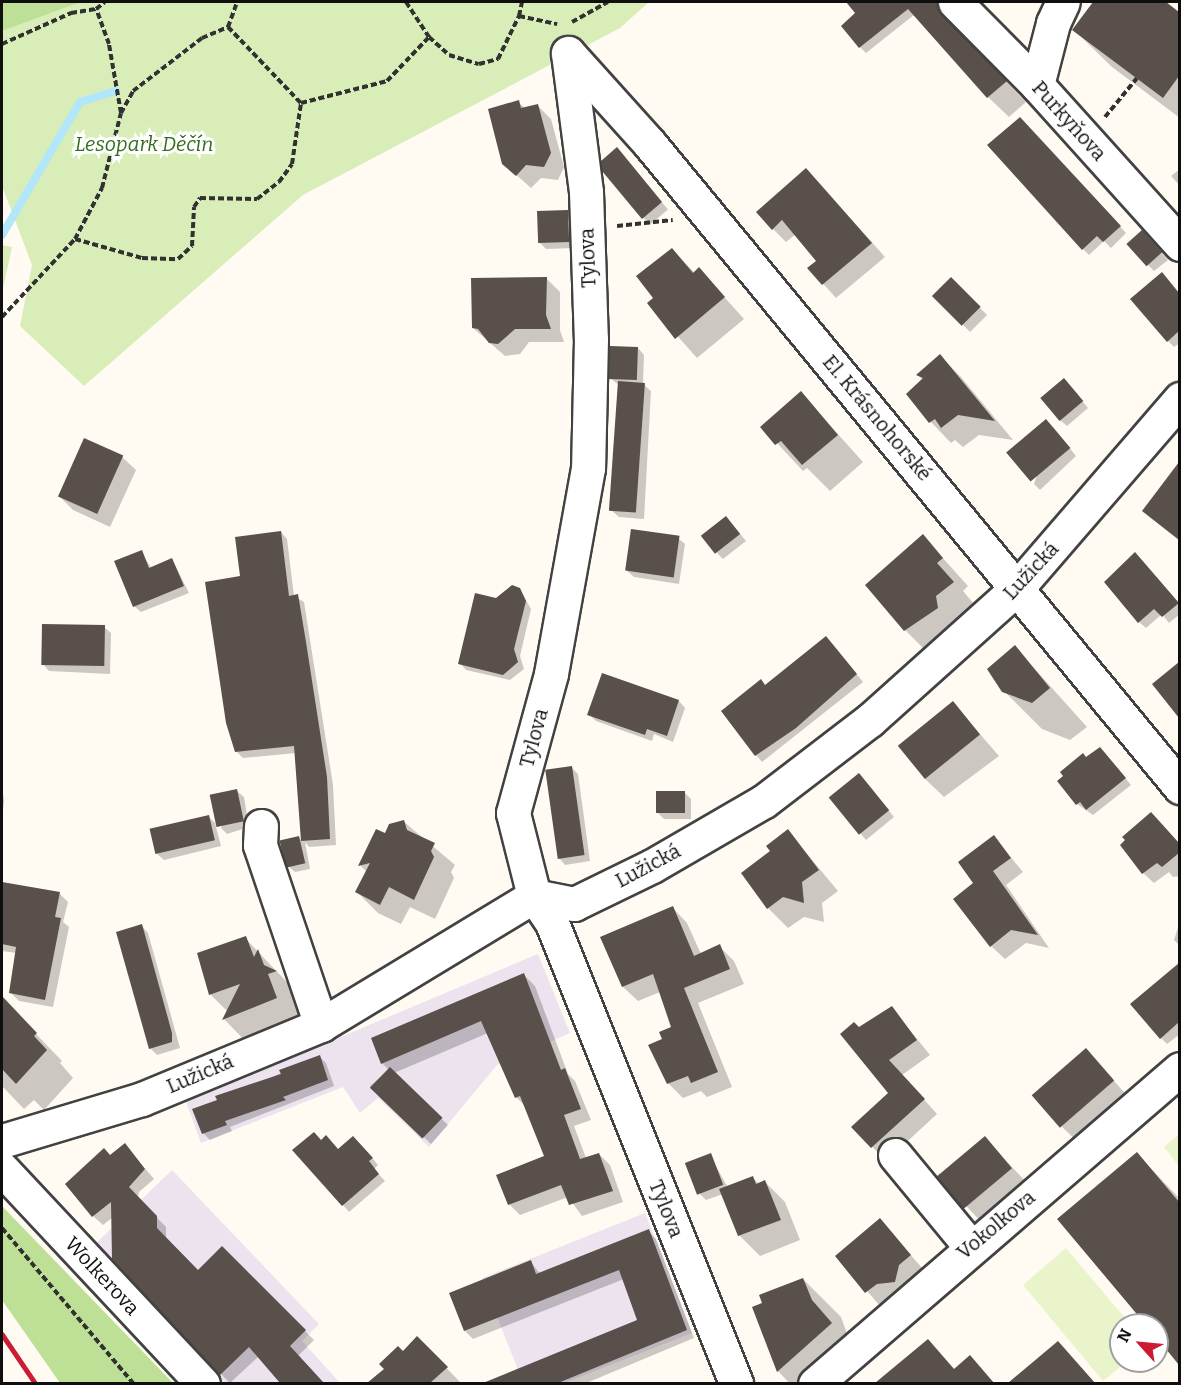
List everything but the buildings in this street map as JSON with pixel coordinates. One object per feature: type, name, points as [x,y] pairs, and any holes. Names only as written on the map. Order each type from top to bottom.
[{"type":"street","name":"Purkyňova","points":[[955,2],[1037,85],[1179,244]]},
{"type":"street","points":[[1037,85],[1053,22],[1063,2]]},
{"type":"street","name":"El. Krásnohorské","points":[[568,53],[709,216],[1179,787]]},
{"type":"street","name":"Tylova","points":[[568,53],[587,229],[591,332],[588,468],[551,674],[513,813],[534,896],[552,923],[736,1383]]},
{"type":"street","name":"Lužická","points":[[2,1141],[142,1099],[321,1025],[534,896],[574,904],[652,866],[764,801],[870,720],[1017,588],[1179,399]]},
{"type":"street","points":[[261,826],[260,845],[321,1025]]},
{"type":"street","name":"Vokolkova","points":[[815,1383],[970,1246],[1179,1069]]},
{"type":"street","points":[[895,1155],[970,1246]]},
{"type":"street","name":"Wolkerova","points":[[2,1170],[203,1383]]},
{"type":"path","points":[[2,44],[71,13],[96,9],[105,2]]},
{"type":"path","points":[[2,317],[75,239],[102,188],[121,113],[133,91],[202,38],[228,27],[237,2]]},
{"type":"path","points":[[406,2],[429,37],[449,55],[478,64],[498,59],[519,16],[522,2]]},
{"type":"path","points":[[519,16],[564,26],[608,2]]},
{"type":"path","points":[[96,9],[109,44],[121,113]]},
{"type":"path","points":[[228,27],[301,103]]},
{"type":"path","points":[[301,103],[387,81],[429,37]]},
{"type":"path","points":[[1086,140],[1137,78]]},
{"type":"path","points":[[75,239],[142,258],[171,261],[184,256],[192,246],[194,207],[200,198],[257,199],[279,182],[292,164],[301,103]]},
{"type":"path","points":[[587,229],[709,216]]},
{"type":"path","points":[[2,1228],[134,1383]]},
{"type":"shaded area","points":[[538,954],[570,1033],[497,1065],[429,1147],[378,1098],[360,1113],[343,1087],[201,1143],[186,1102]]},
{"type":"shaded area","points":[[172,1170],[319,1324],[302,1341],[341,1384],[219,1383],[91,1248]]},
{"type":"shaded area","points":[[645,1213],[692,1333],[564,1383],[523,1383],[482,1278]]},
{"type":"green space","points":[[2,2],[81,2],[2,31]]},
{"type":"green space","name":"Lesopark Děčín","points":[[81,2],[649,2],[620,28],[303,195],[84,386],[20,326],[32,265],[2,186],[2,31]]},
{"type":"green space","points":[[2,245],[12,247],[2,293]]},
{"type":"green space","points":[[1179,1134],[1179,1166],[1164,1147]]},
{"type":"green space","points":[[2,1206],[173,1383],[60,1383],[2,1300]]},
{"type":"green space","points":[[1066,1248],[1121,1313],[1109,1313],[1109,1373],[1113,1373],[1103,1381],[1023,1285]]},
{"type":"waterway","points":[[2,235],[80,102],[116,91]]},
{"type":"railway","points":[[2,1334],[36,1384]]}]
